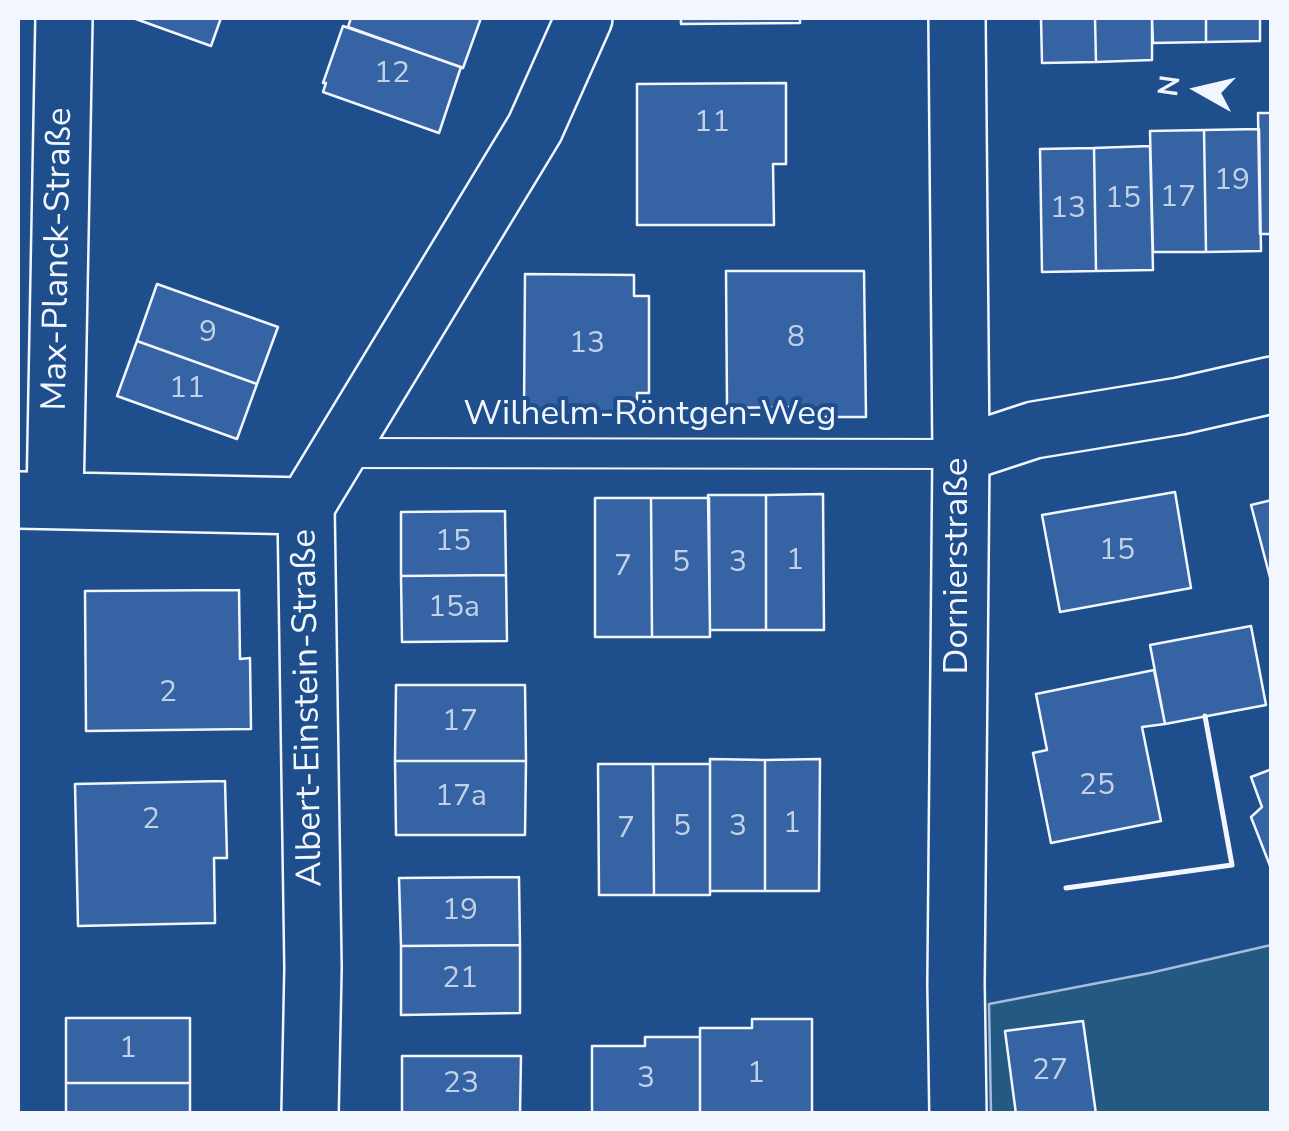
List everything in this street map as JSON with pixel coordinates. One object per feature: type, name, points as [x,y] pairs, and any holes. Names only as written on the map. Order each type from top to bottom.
[{"type":"street","name":"Max-Planck-Straße","points":[[36,500],[64,18]]},
{"type":"street","name":"Albert-Einstein-Straße","points":[[310,1114],[306,506],[535,128],[584,18]]},
{"type":"street","name":"Dornierstraße","points":[[957,18],[961,454],[958,1114]]},
{"type":"street","points":[[961,454],[1034,430],[1180,406],[1272,384]]},
{"type":"street","points":[[36,500],[306,506]]},
{"type":"lane","name":"Wilhelm-Röntgen-Weg","points":[[340,453],[961,454]]},
{"type":"shaded area","points":[[1271,945],[1271,1113],[991,1113],[989,1004]]},
{"type":"building","points":[[133,18],[221,18],[211,46]]},
{"type":"building","points":[[351,18],[481,18],[463,68],[348,27]]},
{"type":"building","points":[[681,18],[800,18],[800,23],[681,24]]},
{"type":"building","points":[[1041,18],[1095,18],[1096,62],[1042,63]]},
{"type":"building","points":[[1095,18],[1152,18],[1152,60],[1096,62]]},
{"type":"building","points":[[1152,18],[1206,18],[1206,42],[1153,43]]},
{"type":"building","points":[[1206,18],[1260,18],[1260,41],[1206,42]]},
{"type":"building","points":[[343,26],[461,67],[439,133],[323,92]]},
{"type":"building","points":[[786,83],[786,164],[773,164],[774,225],[637,225],[637,84]]},
{"type":"building","points":[[1258,113],[1272,113],[1272,234],[1260,234]]},
{"type":"building","points":[[1259,129],[1261,251],[1206,252],[1204,130]]},
{"type":"building","points":[[1204,130],[1206,252],[1153,252],[1150,131]]},
{"type":"building","points":[[1150,146],[1153,270],[1096,271],[1094,148]]},
{"type":"building","points":[[1094,148],[1096,271],[1042,272],[1040,149]]},
{"type":"building","points":[[726,271],[864,271],[866,417],[791,417],[791,407],[727,408]]},
{"type":"building","points":[[525,274],[634,275],[634,296],[649,296],[649,393],[637,393],[637,412],[524,412]]},
{"type":"building","points":[[157,284],[278,327],[257,384],[137,341]]},
{"type":"building","points":[[137,341],[257,384],[237,439],[117,396]]},
{"type":"building","points":[[1175,492],[1191,588],[1060,612],[1042,515]]},
{"type":"building","points":[[823,494],[824,630],[766,630],[766,495]]},
{"type":"building","points":[[708,495],[766,495],[766,630],[710,630]]},
{"type":"building","points":[[595,498],[651,498],[652,637],[595,637]]},
{"type":"building","points":[[651,498],[709,498],[710,637],[652,637]]},
{"type":"building","points":[[1272,500],[1272,585],[1251,505]]},
{"type":"building","points":[[505,511],[506,575],[401,576],[401,512]]},
{"type":"building","points":[[506,575],[507,641],[402,642],[401,576]]},
{"type":"building","points":[[239,590],[240,659],[250,658],[251,729],[86,731],[85,591]]},
{"type":"building","points":[[1251,626],[1266,705],[1165,724],[1150,645]]},
{"type":"building","points":[[1154,670],[1165,724],[1142,727],[1161,821],[1051,843],[1033,753],[1047,750],[1036,694]]},
{"type":"building","points":[[396,685],[525,685],[526,761],[395,761]]},
{"type":"building","points":[[710,759],[765,760],[765,891],[710,891]]},
{"type":"building","points":[[820,759],[819,891],[765,891],[765,760]]},
{"type":"building","points":[[395,761],[526,761],[525,835],[396,835]]},
{"type":"building","points":[[598,764],[653,764],[654,895],[599,895]]},
{"type":"building","points":[[653,764],[710,764],[710,895],[654,895]]},
{"type":"building","points":[[1272,769],[1272,871],[1251,817],[1262,807],[1251,777]]},
{"type":"building","points":[[225,781],[227,858],[214,858],[215,923],[78,926],[75,784]]},
{"type":"building","points":[[519,877],[520,945],[401,946],[399,878]]},
{"type":"building","points":[[520,945],[520,1013],[401,1015],[401,946]]},
{"type":"building","points":[[66,1018],[190,1018],[190,1083],[66,1083]]},
{"type":"building","points":[[752,1019],[812,1019],[812,1114],[700,1114],[700,1028],[752,1028]]},
{"type":"building","points":[[1083,1021],[1096,1114],[1016,1114],[1005,1031]]},
{"type":"building","points":[[645,1037],[700,1037],[700,1114],[592,1114],[592,1046],[645,1046]]},
{"type":"building","points":[[402,1056],[521,1056],[520,1114],[402,1114]]},
{"type":"building","points":[[66,1083],[190,1083],[190,1114],[66,1114]]},
{"type":"wall","points":[[1066,888],[1232,865],[1205,716]]}]
